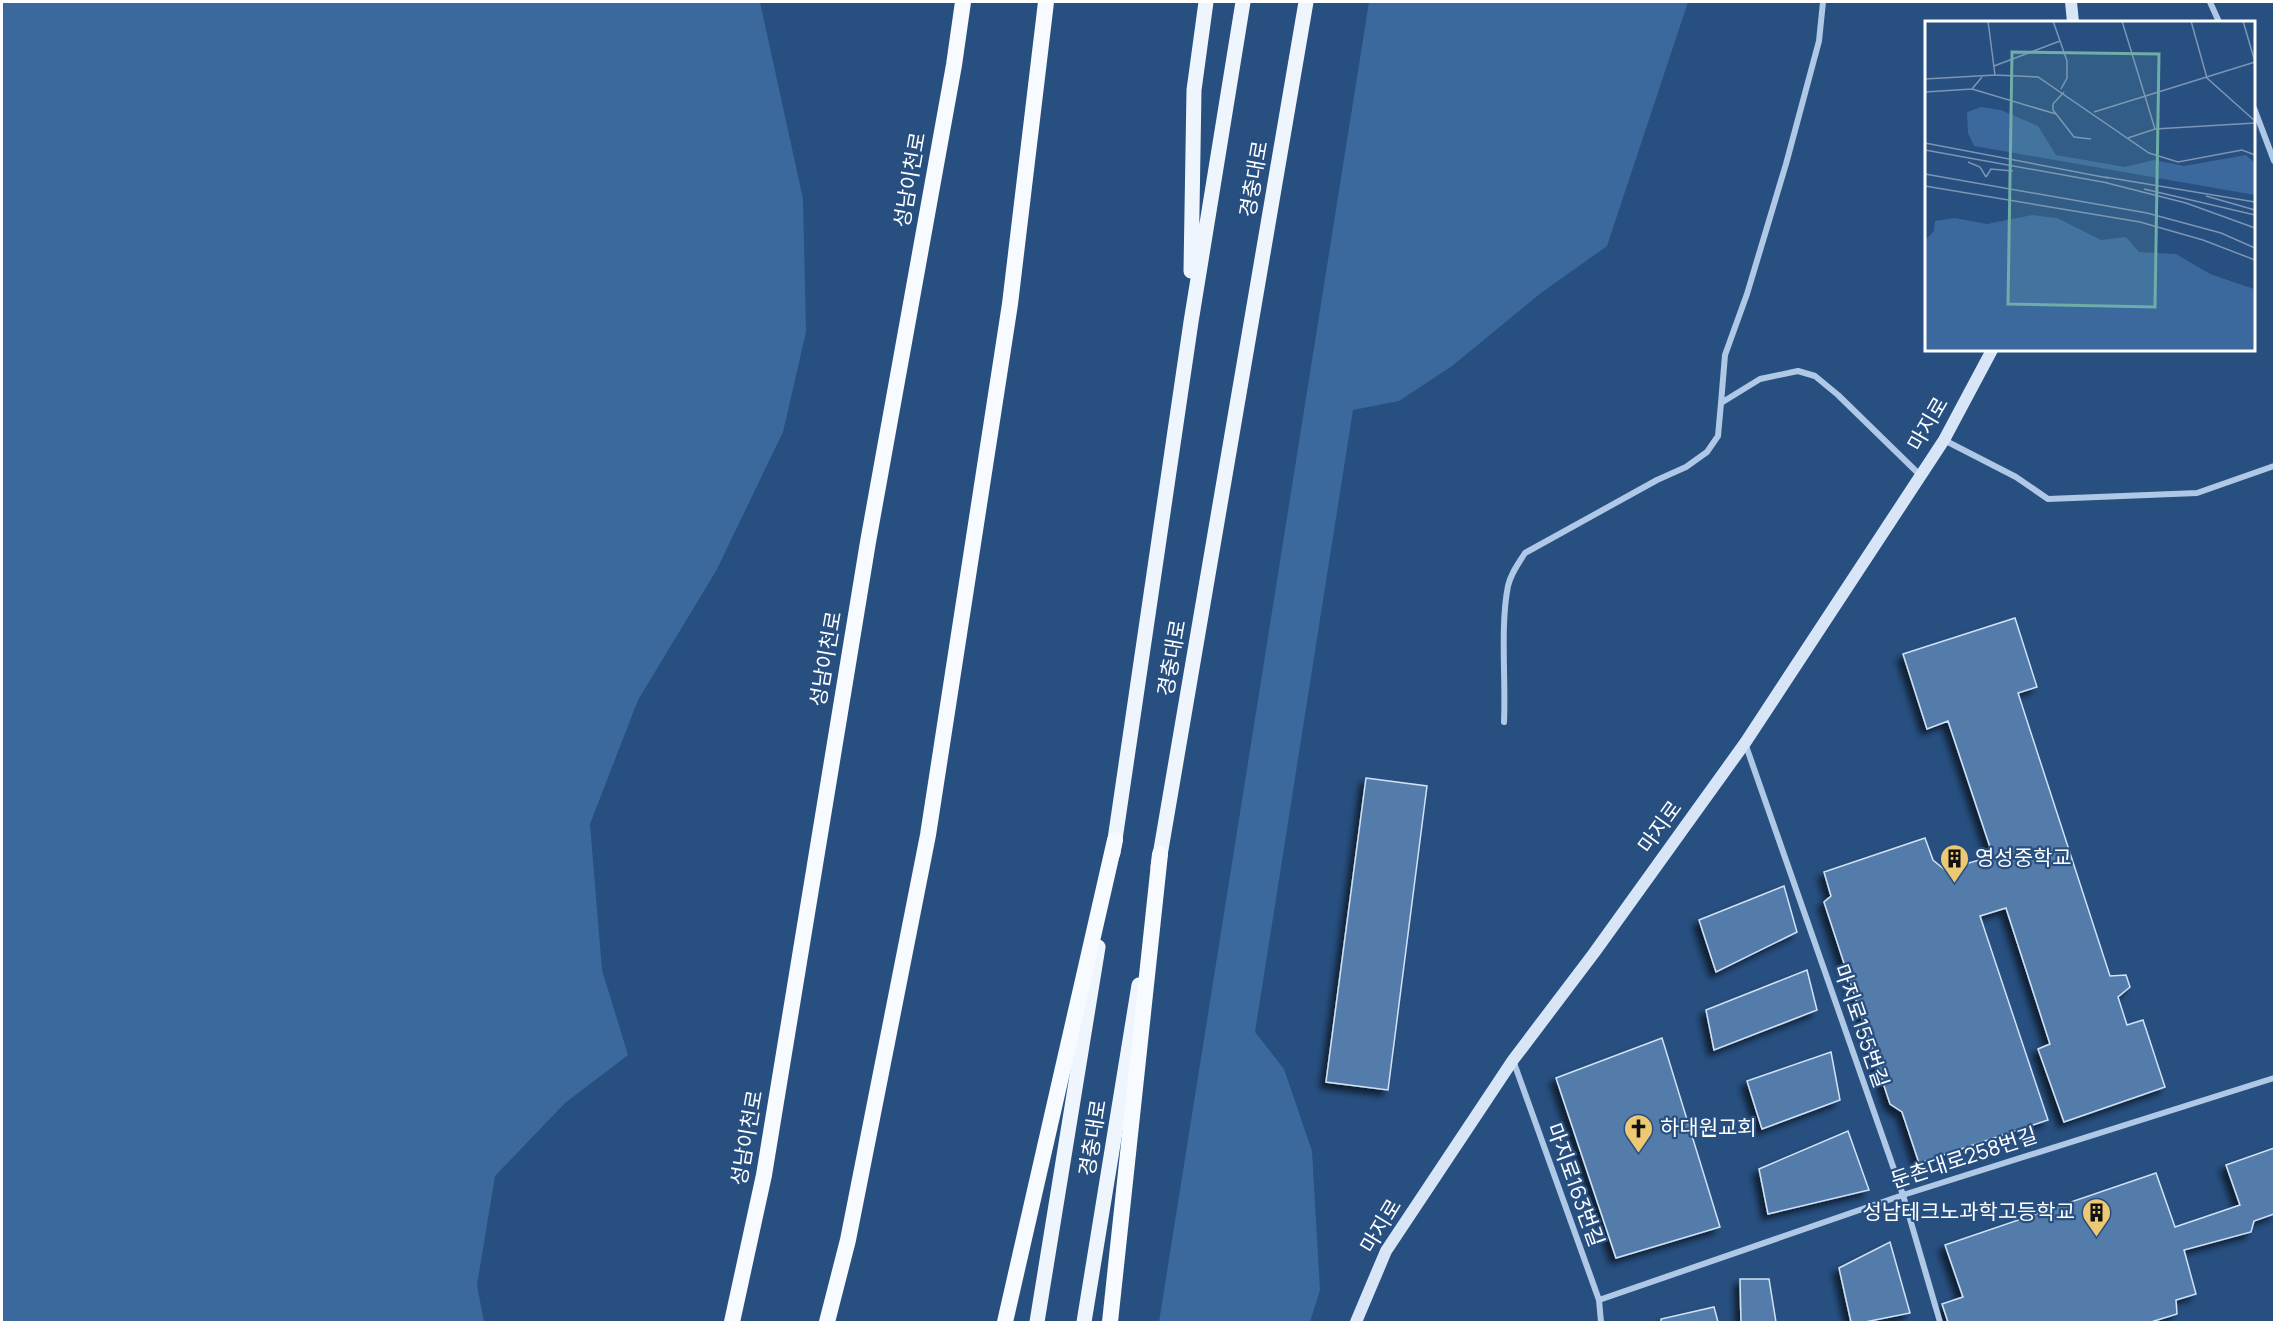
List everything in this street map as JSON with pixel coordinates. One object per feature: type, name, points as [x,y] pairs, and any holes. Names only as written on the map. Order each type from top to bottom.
[{"type":"highway","name":"성남이천로","points":[[732,1323],[764,1175],[855,623],[954,65],[963,2]]},
{"type":"highway","points":[[827,1323],[848,1240],[928,835],[1010,304],[1046,2]]},
{"type":"highway","points":[[1005,1323],[1115,840]]},
{"type":"highway","points":[[1110,1323],[1160,854]]},
{"type":"main road","points":[[1191,322],[1194,90],[1206,2]]},
{"type":"main road","name":"경충대로","points":[[1037,1323],[1115,840],[1191,322],[1244,2]]},
{"type":"main road","name":"경충대로","points":[[1084,1323],[1160,854],[1306,2]]},
{"type":"main road","points":[[2071,2],[2073,21]]},
{"type":"main road","name":"마지로","points":[[1356,1323],[1386,1251],[1513,1060],[1594,953],[1745,743],[1944,440],[1991,351]]},
{"type":"street","points":[[1504,722],[1505,618],[1508,585],[1515,568],[1526,554],[1657,480],[1686,467],[1707,452],[1718,436],[1725,355],[1748,294],[1786,164],[1819,41],[1823,2]]},
{"type":"street","points":[[2211,2],[2219,21]]},
{"type":"street","points":[[2255,113],[2274,161]]},
{"type":"street","points":[[1721,403],[1760,379],[1798,371],[1815,376],[1838,395],[1920,476]]},
{"type":"street","points":[[1944,440],[2016,477],[2048,499],[2197,493],[2274,466]]},
{"type":"street","name":"마지로155번길","points":[[1745,743],[1903,1195],[1940,1323]]},
{"type":"street","name":"마지로163번길","points":[[1513,1060],[1599,1300],[1600,1323]]},
{"type":"street","name":"둔촌대로258번길","points":[[1599,1300],[1903,1195],[2274,1078]]},
{"type":"shaded area","points":[[2,2],[760,2],[803,199],[806,332],[783,432],[716,571],[638,700],[590,824],[602,970],[628,1055],[565,1103],[495,1176],[477,1285],[484,1322],[2,1322]]},
{"type":"shaded area","points":[[1369,2],[1688,2],[1607,246],[1541,293],[1452,366],[1399,401],[1353,410],[1255,1032],[1284,1069],[1312,1151],[1320,1290],[1310,1322],[1159,1322]]},
{"type":"building","name":"영성중학교","points":[[2015,618],[2037,687],[2018,693],[2110,976],[2126,975],[2130,987],[2118,997],[2127,1025],[2143,1020],[2165,1087],[2064,1122],[2038,1049],[2050,1044],[2006,908],[1980,916],[2048,1120],[1919,1163],[1902,1112],[1890,1104],[1824,902],[1831,896],[1824,872],[1925,838],[1933,860],[1945,870],[1993,856],[1948,721],[1927,729],[1903,654]]},
{"type":"building","points":[[1366,778],[1427,786],[1388,1090],[1326,1082]]},
{"type":"building","points":[[1784,886],[1797,932],[1716,972],[1699,920]]},
{"type":"building","points":[[1807,970],[1817,1010],[1714,1050],[1706,1010]]},
{"type":"building","name":"하대원교회","points":[[1662,1038],[1720,1227],[1616,1258],[1556,1078]]},
{"type":"building","points":[[1831,1052],[1840,1100],[1762,1129],[1747,1081]]},
{"type":"building","points":[[1848,1131],[1869,1190],[1768,1214],[1759,1169]]},
{"type":"building","name":"성남테크노과학고등학교","points":[[2274,1148],[2274,1214],[2254,1221],[2251,1232],[2184,1250],[2196,1294],[2176,1300],[2177,1314],[2151,1322],[1948,1322],[1942,1304],[1963,1297],[1945,1245],[2156,1173],[2175,1227],[2240,1205],[2226,1165]]},
{"type":"building","points":[[1890,1242],[1910,1313],[1865,1322],[1851,1322],[1839,1268]]},
{"type":"building","points":[[1740,1279],[1769,1279],[1776,1322],[1741,1322]]},
{"type":"building","points":[[1714,1307],[1718,1322],[1661,1322],[1661,1319]]},
{"type":"place","name":"영성중학교","points":[[1954,884]]},
{"type":"place","name":"하대원교회","points":[[1639,1154]]},
{"type":"place","name":"성남테크노과학고등학교","points":[[2096,1238]]}]
